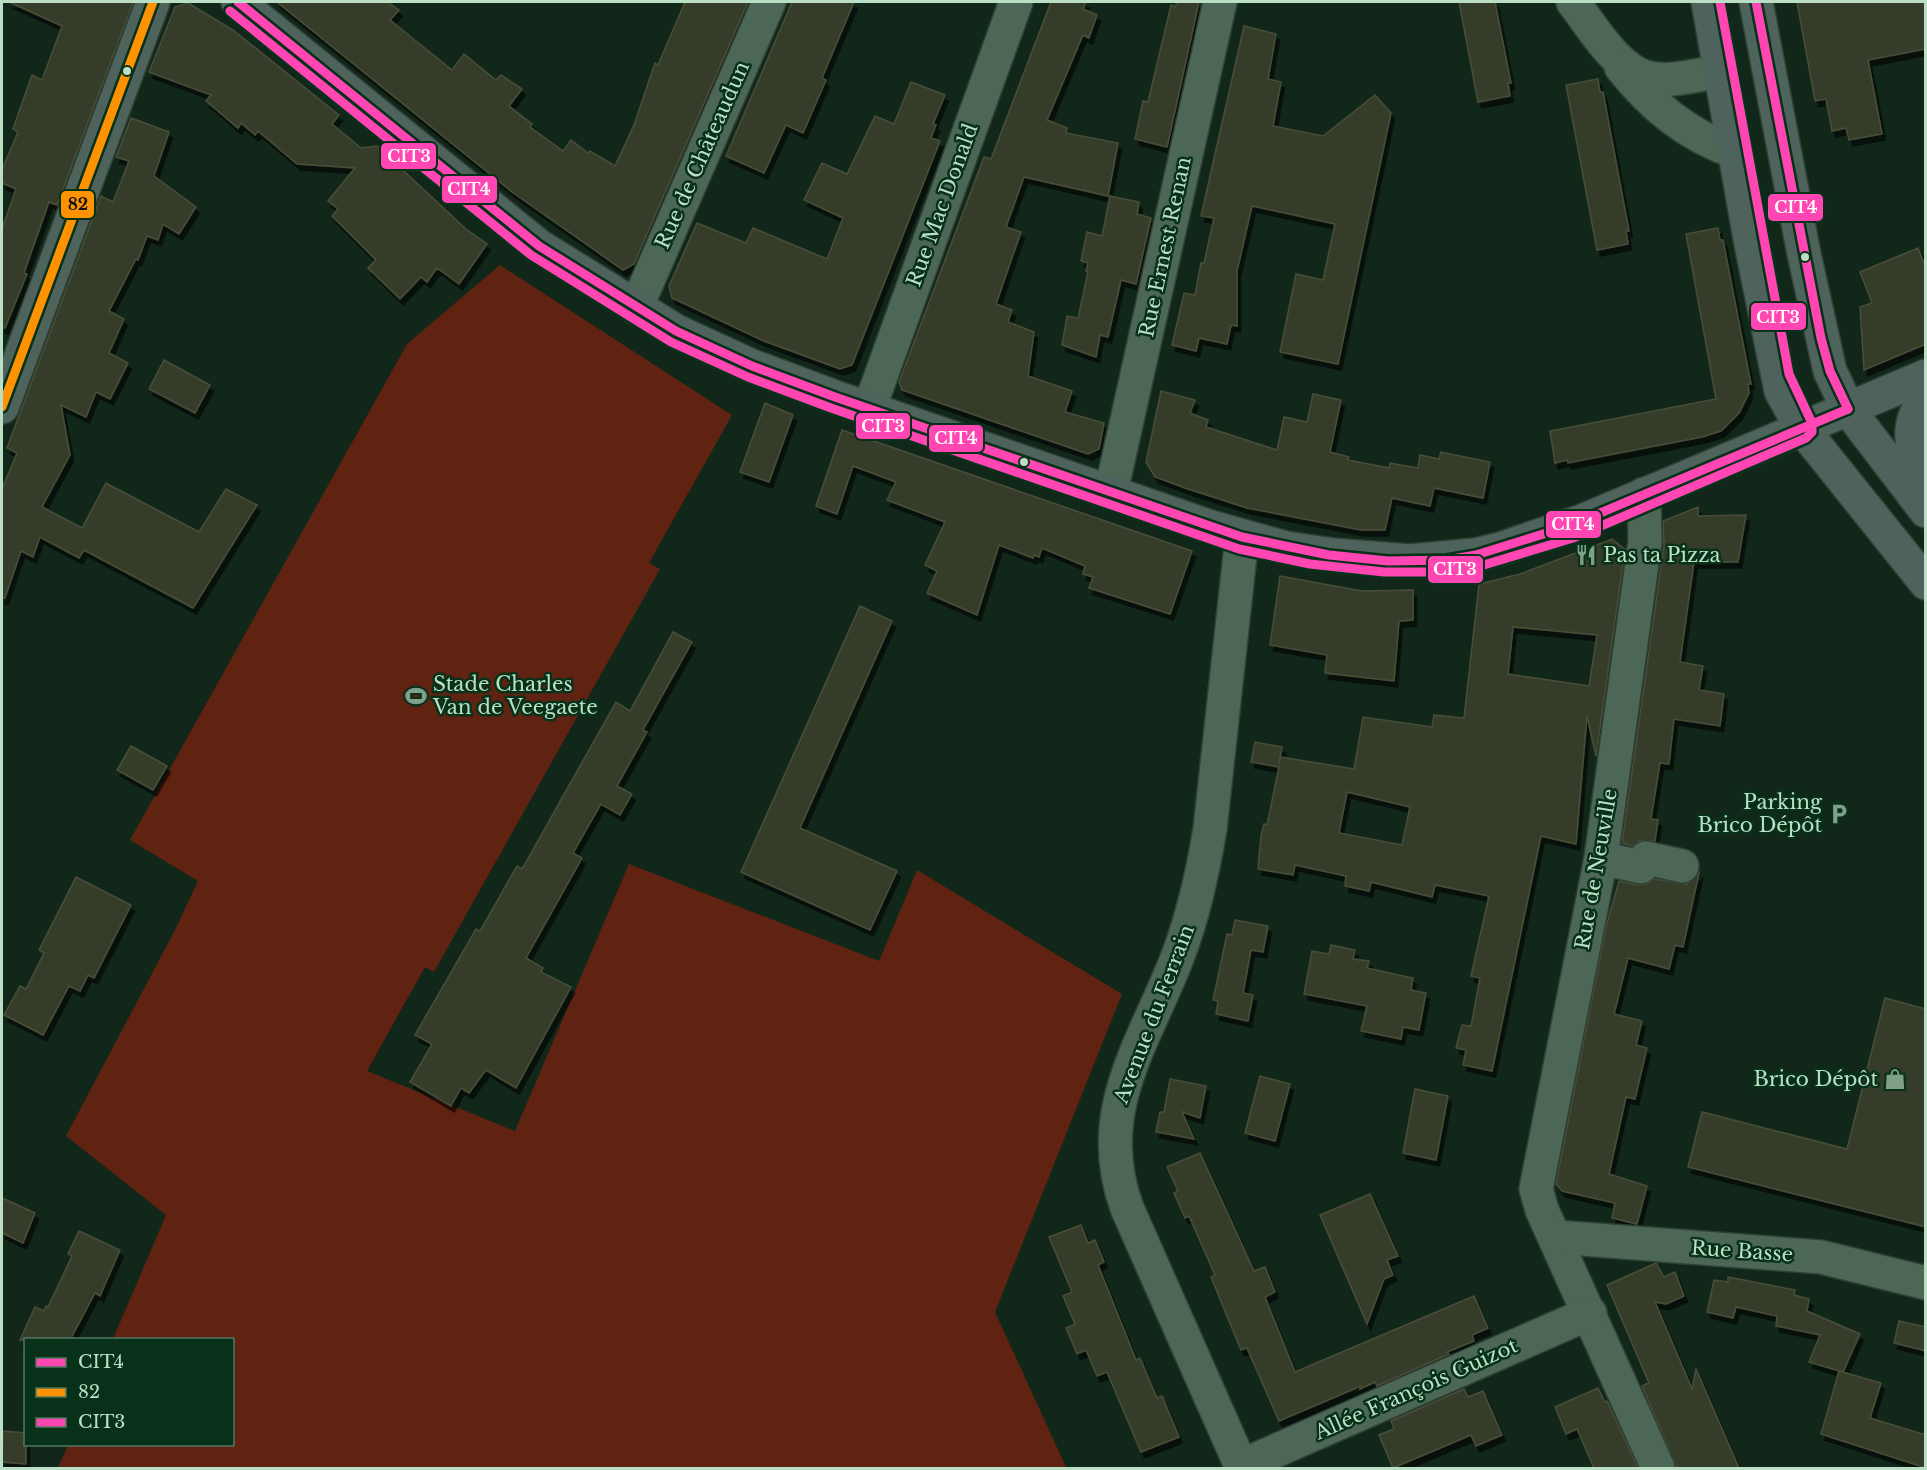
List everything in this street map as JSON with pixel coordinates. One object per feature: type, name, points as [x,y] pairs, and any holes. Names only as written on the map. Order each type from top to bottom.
[{"type":"main road","points":[[2,407],[10,357],[153,2]]},
{"type":"main road","points":[[238,2],[498,215],[563,262],[636,308],[726,355],[869,409],[1242,537],[1286,548],[1350,557],[1410,561],[1452,558],[1500,549],[1568,527],[1926,376]]},
{"type":"main road","points":[[1708,2],[1777,377],[1787,403],[1801,427],[1926,583]]},
{"type":"main road","points":[[1756,2],[1821,338],[1830,371],[1848,409],[1926,511]]},
{"type":"main road","points":[[1926,397],[1916,411],[1910,438],[1912,452],[1926,475]]},
{"type":"street","name":"Rue de Châteaudun","points":[[636,308],[769,2]]},
{"type":"street","name":"Rue Mac Donald","points":[[869,409],[1016,2]]},
{"type":"street","name":"Rue Ernest Renan","points":[[1111,492],[1220,2]]},
{"type":"street","points":[[1572,2],[1626,66],[1639,75],[1675,78],[1720,71]]},
{"type":"street","points":[[1607,45],[1631,79],[1656,107],[1693,133],[1735,152]]},
{"type":"street","name":"Rue de Neuville","points":[[1644,494],[1645,542],[1601,858],[1537,1177],[1539,1202],[1658,1468]]},
{"type":"street","name":"Avenue du Ferrain","points":[[1241,1467],[1127,1208],[1117,1174],[1114,1141],[1121,1095],[1178,954],[1202,875],[1210,830],[1242,537]]},
{"type":"street","points":[[1601,858],[1641,867],[1646,858],[1682,866]]},
{"type":"street","name":"Rue Basse","points":[[1556,1237],[1821,1257],[1926,1282]]},
{"type":"street","name":"Allée François Guizot","points":[[1241,1467],[1590,1313]]},
{"type":"shaded area","points":[[500,265],[732,415],[649,563],[660,569],[434,972],[425,967],[367,1071],[515,1131],[629,864],[879,961],[917,870],[1122,994],[995,1312],[1066,1467],[1072,1468],[58,1468],[68,1446],[234,1446],[234,1338],[113,1338],[166,1215],[66,1136],[175,930],[198,881],[130,840],[407,344]]},
{"type":"building","points":[[9,2],[133,2],[57,205],[49,202],[24,273],[27,274],[5,328],[2,327],[2,229],[16,189],[2,183],[2,170],[18,132],[13,129],[32,75],[42,80],[62,26]]},
{"type":"building","points":[[277,2],[387,2],[399,10],[390,20],[452,70],[464,54],[496,80],[501,75],[522,89],[509,106],[532,124],[530,127],[563,151],[571,140],[588,153],[590,151],[615,166],[634,125],[655,63],[658,65],[685,2],[748,2],[634,264],[623,270],[512,192]]},
{"type":"building","points":[[792,2],[854,2],[822,78],[826,80],[803,133],[786,125],[764,173],[726,156]]},
{"type":"building","points":[[1051,2],[1086,2],[1083,9],[1097,15],[1089,38],[1083,35],[1047,120],[1067,128],[1066,133],[1118,143],[1108,196],[1024,177],[1006,227],[1021,232],[996,304],[1012,310],[1008,322],[1034,332],[1028,376],[1072,391],[1065,412],[1104,423],[1099,449],[1088,454],[902,390],[899,382],[984,157],[991,159]]},
{"type":"building","points":[[1177,2],[1199,2],[1167,147],[1135,139],[1143,101],[1148,102],[1171,5],[1175,7]]},
{"type":"building","points":[[1459,2],[1495,2],[1511,83],[1508,83],[1510,96],[1478,102]]},
{"type":"building","points":[[1797,2],[1926,2],[1926,49],[1868,60],[1882,134],[1849,140],[1846,128],[1832,131],[1826,99],[1815,101]]},
{"type":"building","points":[[188,3],[233,30],[339,115],[332,124],[361,148],[377,146],[466,229],[487,244],[459,284],[437,268],[427,282],[421,277],[400,299],[368,268],[376,260],[332,216],[338,209],[328,201],[355,168],[297,164],[258,131],[255,135],[241,123],[238,128],[206,101],[211,95],[149,72],[175,7]]},
{"type":"building","points":[[1244,26],[1276,34],[1268,79],[1281,82],[1273,126],[1323,136],[1375,95],[1391,113],[1338,364],[1280,352],[1296,274],[1323,280],[1335,224],[1252,206],[1237,271],[1237,326],[1231,325],[1227,344],[1199,338],[1196,351],[1172,345],[1184,293],[1195,295],[1201,263],[1204,263],[1214,218],[1201,216]]},
{"type":"building","points":[[1598,79],[1600,92],[1603,92],[1629,231],[1626,231],[1628,244],[1597,250],[1566,85]]},
{"type":"building","points":[[911,82],[945,95],[933,124],[936,125],[931,138],[940,141],[852,365],[840,369],[764,341],[672,298],[669,286],[697,223],[746,243],[753,228],[827,259],[843,218],[804,200],[822,163],[847,174],[875,116],[894,124]]},
{"type":"building","points":[[131,118],[169,132],[154,176],[196,207],[179,234],[163,224],[158,240],[147,236],[138,260],[136,259],[109,311],[124,319],[109,353],[128,363],[110,399],[96,392],[86,417],[61,405],[70,455],[42,507],[82,528],[106,483],[199,532],[226,489],[257,505],[193,608],[84,550],[79,558],[40,537],[33,557],[21,551],[5,598],[2,598],[2,489],[17,453],[7,448],[101,196],[113,202],[129,161],[116,157]]},
{"type":"building","points":[[1110,196],[1139,202],[1137,214],[1151,218],[1136,284],[1121,280],[1108,337],[1100,335],[1096,357],[1062,345],[1067,316],[1078,318],[1088,272],[1086,271],[1088,263],[1081,261],[1087,232],[1102,236]]},
{"type":"building","points":[[1718,228],[1720,240],[1723,240],[1751,384],[1748,384],[1749,393],[1739,413],[1721,431],[1702,437],[1568,463],[1567,460],[1555,463],[1550,431],[1716,399],[1686,234]]},
{"type":"building","points":[[1918,248],[1926,269],[1926,344],[1864,370],[1860,307],[1872,303],[1860,272]]},
{"type":"building","points":[[164,360],[210,385],[195,413],[149,389]]},
{"type":"building","points":[[1161,391],[1195,400],[1190,413],[1208,420],[1206,427],[1277,450],[1284,417],[1307,422],[1313,394],[1341,400],[1330,452],[1349,457],[1348,460],[1389,468],[1390,463],[1418,468],[1420,455],[1439,459],[1441,452],[1490,462],[1483,498],[1434,488],[1430,506],[1392,498],[1385,530],[1361,530],[1247,508],[1185,488],[1155,477],[1146,462]]},
{"type":"building","points":[[765,403],[793,415],[769,482],[740,472]]},
{"type":"building","points":[[842,430],[1192,551],[1170,614],[1089,588],[1093,577],[1083,574],[1085,566],[1042,548],[1039,557],[1034,555],[1033,558],[999,545],[977,615],[927,593],[937,571],[925,565],[945,522],[887,500],[896,482],[853,466],[837,514],[816,506]]},
{"type":"building","points":[[1698,507],[1698,516],[1746,515],[1738,562],[1694,562],[1680,662],[1703,666],[1699,690],[1724,694],[1720,726],[1674,719],[1669,764],[1660,763],[1651,819],[1658,820],[1655,841],[1639,841],[1633,846],[1622,843],[1664,545],[1663,521]]},
{"type":"building","points":[[1612,539],[1625,549],[1596,756],[1587,716],[1576,844],[1541,836],[1492,1071],[1463,1065],[1466,1050],[1456,1048],[1462,1025],[1471,1026],[1480,978],[1471,976],[1489,896],[1435,885],[1432,897],[1371,882],[1369,891],[1345,886],[1346,876],[1295,865],[1293,875],[1258,869],[1261,836],[1264,824],[1267,825],[1279,767],[1251,762],[1255,742],[1282,747],[1279,764],[1281,757],[1354,769],[1363,717],[1432,727],[1434,715],[1464,718],[1479,584],[1520,574]],"holes":[[[1513,627],[1597,635],[1589,686],[1508,674]],[[1347,792],[1410,807],[1402,845],[1339,833]]]},
{"type":"building","points":[[1280,576],[1362,591],[1413,590],[1413,620],[1399,621],[1394,681],[1325,673],[1327,655],[1270,645]]},
{"type":"building","points":[[860,606],[892,621],[800,828],[897,871],[870,930],[741,872]]},
{"type":"building","points":[[673,632],[692,642],[643,730],[647,732],[617,786],[632,794],[620,815],[601,804],[573,853],[582,858],[526,958],[543,968],[541,972],[571,987],[516,1088],[486,1070],[469,1093],[461,1088],[451,1106],[410,1082],[432,1044],[415,1035],[476,929],[480,931],[517,866],[522,869],[616,702],[630,711]]},
{"type":"building","points":[[131,746],[167,766],[153,790],[117,770]]},
{"type":"building","points":[[1699,873],[1683,947],[1675,945],[1669,969],[1628,958],[1614,1014],[1642,1021],[1636,1045],[1647,1048],[1635,1099],[1626,1097],[1609,1174],[1647,1186],[1637,1224],[1612,1218],[1615,1203],[1562,1191],[1556,1184],[1606,927],[1619,881],[1638,885],[1648,884],[1654,879],[1687,884]]},
{"type":"building","points":[[76,877],[131,905],[94,978],[88,975],[80,991],[69,986],[43,1035],[4,1015],[20,986],[26,989],[44,953],[39,950]]},
{"type":"building","points":[[1235,920],[1268,926],[1263,952],[1251,950],[1243,993],[1253,995],[1248,1021],[1216,1014],[1218,1001],[1213,1000],[1227,934],[1232,935]]},
{"type":"building","points":[[1331,945],[1355,950],[1353,959],[1369,961],[1367,968],[1413,978],[1411,990],[1426,993],[1419,1030],[1403,1027],[1401,1039],[1361,1031],[1367,1006],[1304,994],[1312,951],[1329,954]]},
{"type":"building","name":"Brico Dépôt","points":[[1885,998],[1926,1009],[1926,1227],[1688,1167],[1702,1112],[1847,1149]]},
{"type":"building","points":[[1260,1076],[1290,1084],[1275,1141],[1245,1133]]},
{"type":"building","points":[[1170,1079],[1206,1086],[1200,1118],[1182,1112],[1194,1139],[1156,1132],[1160,1112],[1164,1112]]},
{"type":"building","points":[[1415,1089],[1448,1096],[1436,1160],[1403,1153]]},
{"type":"building","points":[[1200,1153],[1254,1271],[1265,1267],[1275,1292],[1265,1297],[1295,1372],[1474,1296],[1488,1328],[1472,1335],[1474,1341],[1447,1352],[1449,1354],[1377,1386],[1375,1382],[1360,1389],[1361,1386],[1279,1421],[1247,1348],[1241,1350],[1211,1277],[1215,1275],[1189,1216],[1185,1218],[1174,1193],[1178,1191],[1167,1167]]},
{"type":"building","points":[[1370,1194],[1398,1256],[1387,1260],[1393,1275],[1384,1279],[1367,1324],[1320,1215]]},
{"type":"building","points":[[2,1198],[35,1213],[23,1243],[2,1233]]},
{"type":"building","points":[[1081,1225],[1088,1243],[1095,1240],[1104,1262],[1098,1265],[1136,1360],[1140,1358],[1157,1398],[1162,1396],[1179,1437],[1141,1452],[1107,1372],[1097,1376],[1086,1350],[1077,1354],[1066,1328],[1075,1324],[1063,1296],[1072,1292],[1049,1237]]},
{"type":"building","points":[[79,1231],[120,1250],[100,1296],[95,1293],[71,1338],[24,1338],[20,1340],[35,1307],[44,1311],[46,1306],[48,1307],[72,1256],[68,1254]]},
{"type":"building","points":[[1656,1263],[1664,1277],[1675,1272],[1684,1296],[1666,1304],[1655,1302],[1692,1389],[1696,1369],[1739,1468],[1677,1468],[1642,1386],[1649,1383],[1607,1285]]},
{"type":"building","points":[[1728,1277],[1795,1290],[1794,1295],[1809,1299],[1807,1311],[1860,1334],[1843,1372],[1809,1362],[1820,1335],[1776,1326],[1777,1316],[1736,1307],[1733,1318],[1707,1312],[1714,1280],[1728,1282]]},
{"type":"building","points":[[1899,1321],[1926,1327],[1926,1351],[1894,1343]]},
{"type":"building","points":[[1839,1371],[1881,1383],[1870,1418],[1926,1435],[1926,1468],[1821,1434]]},
{"type":"building","points":[[1598,1388],[1605,1402],[1607,1401],[1638,1468],[1594,1468],[1577,1429],[1566,1434],[1555,1407]]},
{"type":"building","points":[[1464,1389],[1468,1397],[1483,1391],[1502,1435],[1476,1446],[1471,1435],[1393,1468],[1379,1435],[1394,1429],[1391,1421]]},
{"type":"building","points":[[3,1431],[24,1433],[26,1464],[2,1462]]},
{"type":"transit line","name":"82","points":[[2,407],[153,2]]},
{"type":"transit line","name":"CIT4","points":[[238,2],[539,246],[676,331],[752,366],[835,397],[1242,537],[1329,555],[1388,561],[1447,560],[1476,555],[1569,526],[1848,409]]},
{"type":"transit line","name":"CIT3","points":[[230,11],[531,255],[671,342],[748,377],[831,408],[1239,549],[1310,564],[1384,572],[1430,572],[1477,567],[1573,538],[1806,438],[1812,432],[1812,423],[1789,374],[1720,2]]},
{"type":"transit line","name":"CIT4","points":[[1756,2],[1821,338],[1830,371],[1848,409]]},
{"type":"place","name":"Pas ta Pizza","points":[[1586,555]]},
{"type":"place","name":"Stade Charles Van de Veegaete","points":[[416,696]]},
{"type":"place","name":"Parking Brico Dépôt","points":[[1839,814]]},
{"type":"place","name":"Brico Dépôt","points":[[1895,1079]]}]
